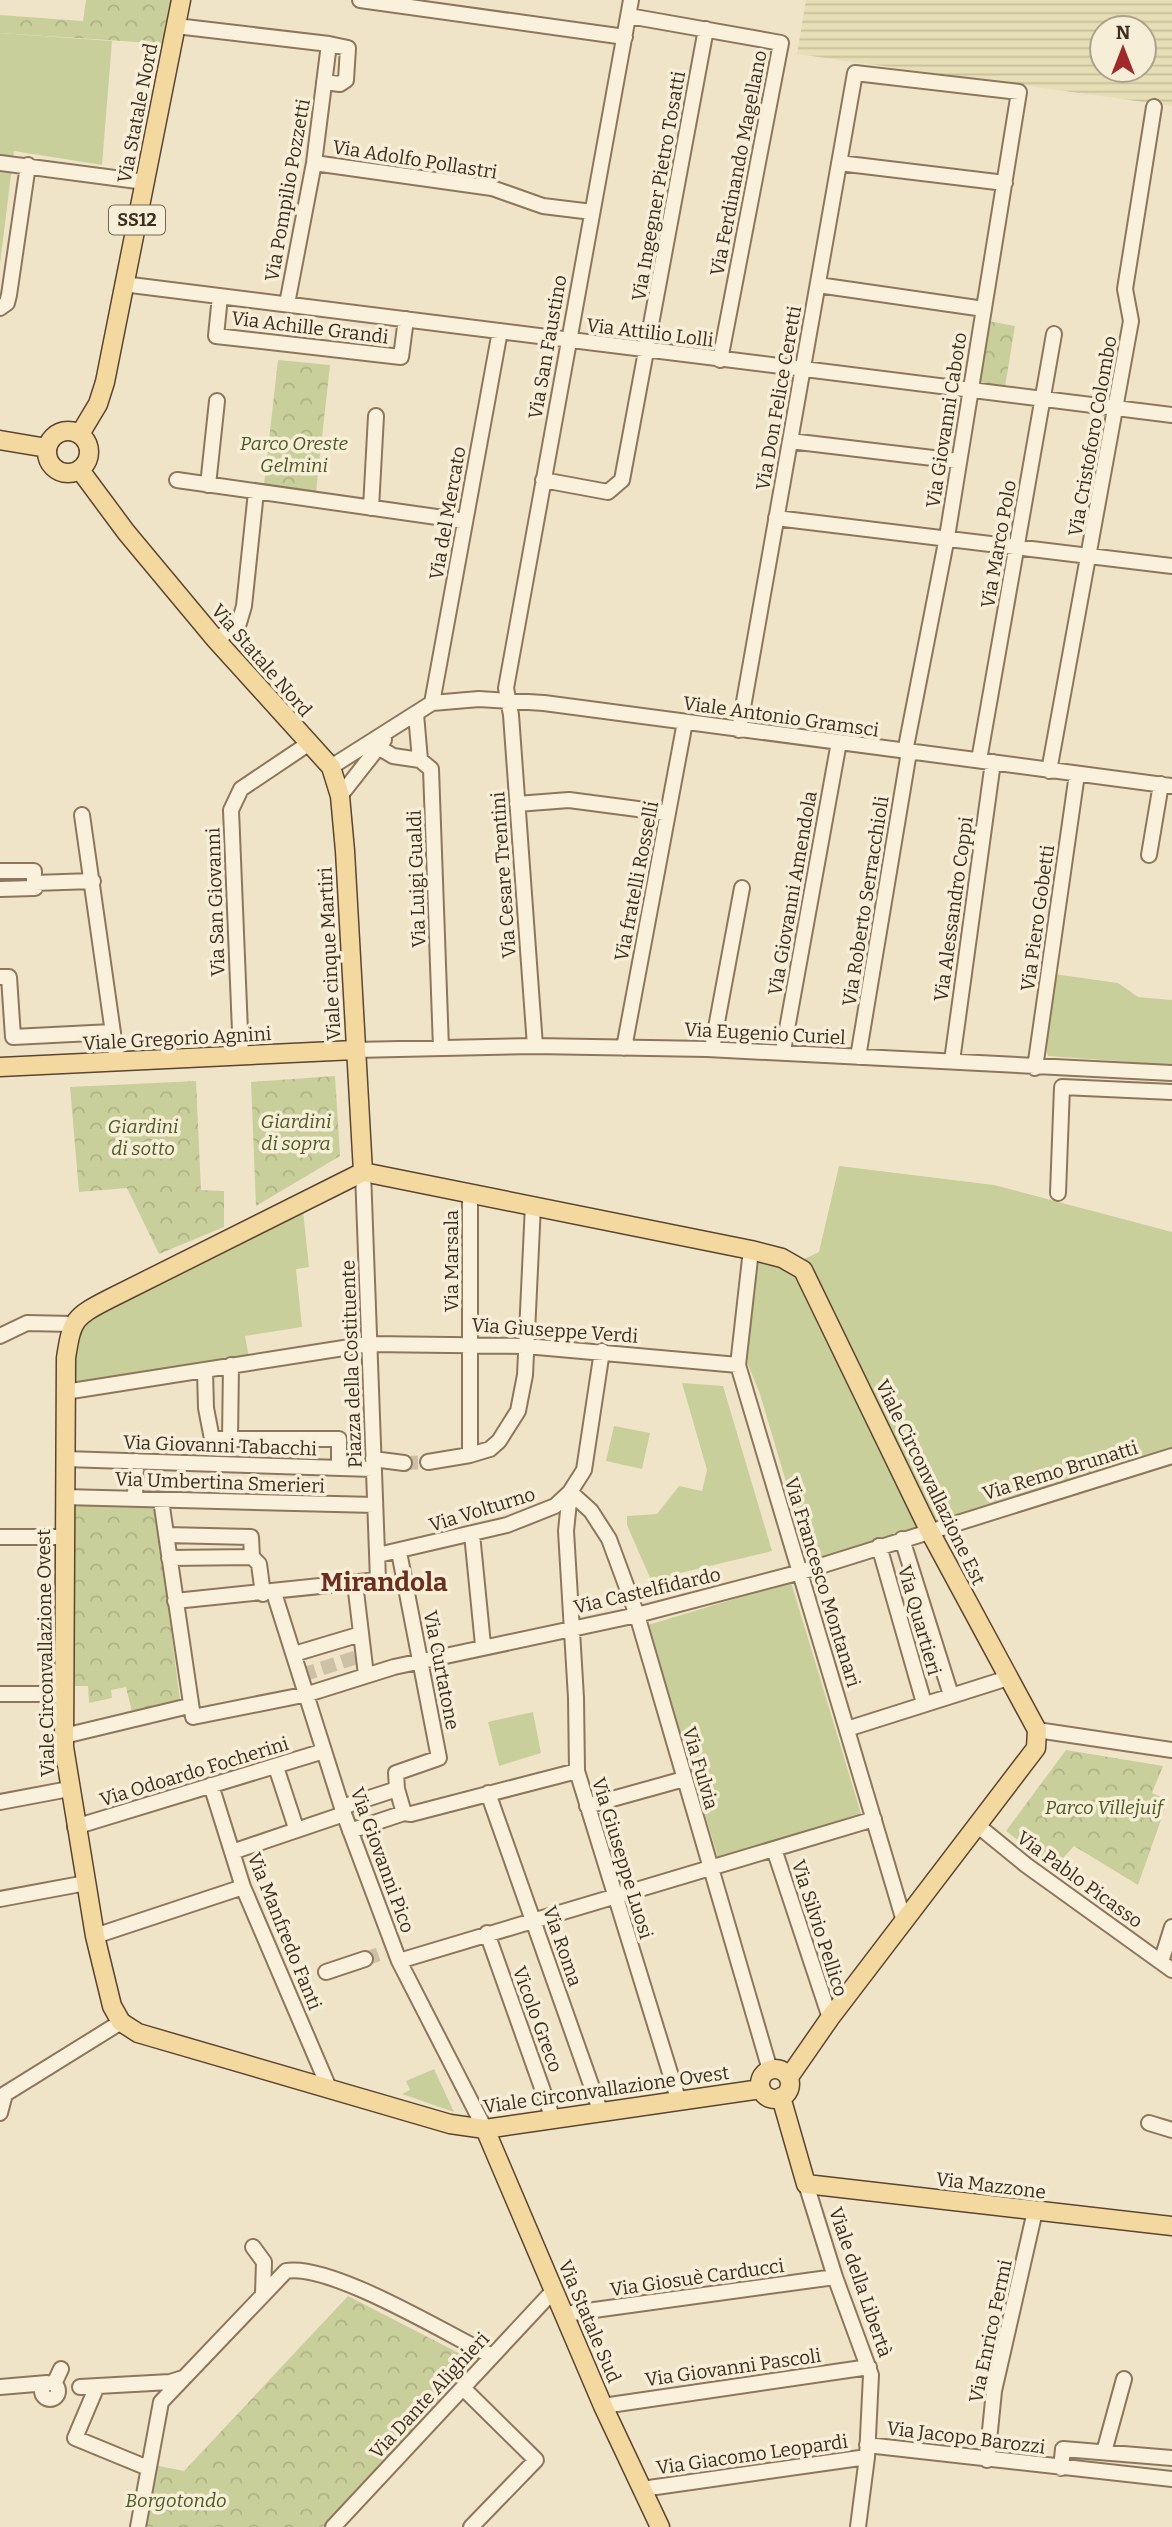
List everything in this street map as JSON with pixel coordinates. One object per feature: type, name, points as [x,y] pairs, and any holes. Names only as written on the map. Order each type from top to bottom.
[{"type":"main road","name":"Via Statale Nord","points":[[80,434],[97,404],[105,382],[181,0]]},
{"type":"main road","points":[[60,432],[80,434],[88,443],[90,455],[80,470],[60,472],[49,462],[47,448],[60,432]]},
{"type":"main road","points":[[0,440],[47,448]]},
{"type":"main road","name":"Via Statale Nord","points":[[80,470],[126,532],[308,744]]},
{"type":"main road","name":"Viale cinque Martiri","points":[[308,744],[331,767],[341,796],[363,1172]]},
{"type":"main road","name":"Viale Gregorio Agnini","points":[[0,1067],[355,1050]]},
{"type":"main road","points":[[72,1324],[86,1311],[363,1172]]},
{"type":"main road","name":"Viale Circonvallazione Est","points":[[363,1172],[751,1250],[782,1258],[803,1270],[929,1531],[1037,1730]]},
{"type":"main road","name":"Viale Circonvallazione Ovest","points":[[72,1324],[66,1358],[65,1392],[64,1736],[69,1789],[95,1936],[112,2006],[121,2022],[138,2033],[450,2124],[485,2129],[761,2089]]},
{"type":"main road","points":[[789,2077],[780,2070],[770,2070],[763,2076],[761,2089],[770,2097],[780,2097],[788,2091],[789,2077],[830,2018],[1036,1748],[1037,1730]]},
{"type":"main road","name":"Viale della Libertà","points":[[780,2097],[806,2184]]},
{"type":"main road","name":"Via Statale Sud","points":[[485,2129],[603,2406],[642,2489],[655,2525]]},
{"type":"main road","name":"Via Mazzone","points":[[806,2184],[1172,2226]]},
{"type":"street","points":[[360,0],[625,37]]},
{"type":"street","name":"Via San Faustino","points":[[509,701],[506,688],[631,0]]},
{"type":"street","name":"Via Ferdinando Magellano","points":[[629,16],[781,43],[720,360]]},
{"type":"street","points":[[176,26],[348,48],[346,80],[340,84],[324,82]]},
{"type":"street","name":"Via Ingegner Pietro Tosatti","points":[[543,480],[608,492],[617,488],[622,480],[706,29]]},
{"type":"street","name":"Via Pompilio Pozzetti","points":[[287,304],[314,163],[329,44]]},
{"type":"street","name":"Via Don Felice Ceretti","points":[[739,730],[855,73],[1019,92]]},
{"type":"street","name":"Via Giovanni Caboto","points":[[907,752],[947,537],[1019,92]]},
{"type":"street","name":"Via Cristoforo Colombo","points":[[1049,771],[1091,554],[1131,321],[1125,289],[1154,107]]},
{"type":"street","points":[[0,163],[145,182]]},
{"type":"street","name":"Via Adolfo Pollastri","points":[[314,163],[492,188],[543,206],[592,212]]},
{"type":"street","points":[[839,163],[1005,183]]},
{"type":"street","points":[[0,308],[9,295],[28,165]]},
{"type":"street","name":"Via Attilio Lolli","points":[[123,284],[1172,415]]},
{"type":"street","points":[[818,285],[984,309]]},
{"type":"street","name":"Via Achille Grandi","points":[[220,296],[216,336],[401,357],[405,319]]},
{"type":"street","name":"Via del Mercato","points":[[432,703],[500,331]]},
{"type":"street","name":"Via Marco Polo","points":[[986,761],[1017,547],[1054,334]]},
{"type":"street","points":[[208,485],[217,401]]},
{"type":"street","points":[[371,508],[376,416]]},
{"type":"street","points":[[790,441],[958,461]]},
{"type":"street","points":[[177,480],[465,521]]},
{"type":"street","points":[[216,639],[239,623],[244,606],[256,492]]},
{"type":"street","points":[[776,518],[1091,554],[1172,566]]},
{"type":"street","name":"Viale Antonio Gramsci","points":[[331,767],[432,703],[479,699],[685,722],[1166,785]]},
{"type":"street","name":"Via Cesare Trentini","points":[[509,701],[535,1046]]},
{"type":"street","name":"Via Luigi Gualdi","points":[[416,714],[420,760],[431,769],[441,1048]]},
{"type":"street","name":"Via fratelli Rosselli","points":[[624,1048],[685,722]]},
{"type":"street","name":"Viale Antonio Gramsci","points":[[341,796],[392,730]]},
{"type":"street","name":"Via Giovanni Amendola","points":[[783,1051],[839,742]]},
{"type":"street","name":"Via San Giovanni","points":[[241,1056],[231,810],[241,789],[308,744]]},
{"type":"street","points":[[378,747],[393,756],[420,760]]},
{"type":"street","name":"Via Roberto Serracchioli","points":[[858,1057],[907,752]]},
{"type":"street","name":"Via Alessandro Coppi","points":[[952,1061],[986,761]]},
{"type":"street","name":"Via Piero Gobetti","points":[[1035,1068],[1077,774]]},
{"type":"street","points":[[1149,855],[1166,785]]},
{"type":"street","points":[[517,804],[569,800],[668,813]]},
{"type":"street","points":[[82,815],[117,1061]]},
{"type":"street","points":[[0,872],[34,871],[34,888],[0,889]]},
{"type":"street","points":[[34,884],[93,881]]},
{"type":"street","points":[[712,1049],[742,888]]},
{"type":"street","points":[[0,977],[9,977],[13,1038],[112,1032]]},
{"type":"street","name":"Via Eugenio Curiel","points":[[355,1050],[535,1046],[712,1049],[783,1051],[1035,1068],[1172,1073]]},
{"type":"street","points":[[1058,1193],[1063,1069]]},
{"type":"street","points":[[1062,1087],[1172,1091]]},
{"type":"street","name":"Piazza della Costituente","points":[[355,1583],[378,1580],[363,1172]]},
{"type":"street","name":"Via Marsala","points":[[470,1193],[470,1455]]},
{"type":"street","points":[[428,1462],[490,1449],[499,1441],[518,1411],[523,1392],[533,1205]]},
{"type":"street","name":"Via Francesco Montanari","points":[[751,1250],[738,1365],[904,1921]]},
{"type":"street","points":[[0,1336],[27,1323],[72,1324]]},
{"type":"street","name":"Via Giuseppe Verdi","points":[[65,1392],[369,1344],[526,1346],[738,1365]]},
{"type":"street","points":[[570,1492],[583,1470],[603,1351]]},
{"type":"street","points":[[230,1439],[232,1366]]},
{"type":"street","points":[[205,1371],[206,1408],[212,1439],[339,1439],[339,1468]]},
{"type":"street","name":"Via Remo Brunatti","points":[[879,1546],[1172,1456]]},
{"type":"street","name":"Via Giovanni Tabacchi","points":[[65,1459],[339,1468],[404,1462]]},
{"type":"street","points":[[135,1499],[136,1461]]},
{"type":"street","name":"Via Volturno","points":[[399,1552],[508,1525],[555,1506],[570,1492]]},
{"type":"street","name":"Via Fulvia","points":[[570,1492],[591,1511],[609,1539],[637,1615],[770,2070]]},
{"type":"street","name":"Via Giuseppe Luosi","points":[[570,1492],[566,1531],[577,1771],[679,2102]]},
{"type":"street","name":"Via Umbertina Smerieri","points":[[64,1497],[375,1505]]},
{"type":"street","points":[[64,1736],[189,1706],[161,1500]]},
{"type":"street","points":[[472,1534],[484,1645]]},
{"type":"street","points":[[166,1535],[251,1537],[252,1557],[169,1558]]},
{"type":"street","points":[[0,1537],[64,1537]]},
{"type":"street","points":[[902,1539],[951,1695]]},
{"type":"street","name":"Via Castelfidardo","points":[[189,1706],[193,1717],[308,1694],[366,1675],[484,1645],[637,1615],[800,1572],[879,1546]]},
{"type":"street","name":"Via Quartieri","points":[[879,1546],[924,1703]]},
{"type":"street","points":[[378,1555],[399,1552]]},
{"type":"street","name":"Via Curtatone","points":[[397,1789],[397,1773],[439,1758],[399,1552]]},
{"type":"street","name":"Via Giovanni Pico","points":[[252,1557],[259,1564],[268,1593],[294,1654],[343,1811],[393,1954],[485,2129]]},
{"type":"street","points":[[175,1601],[355,1583],[366,1675]]},
{"type":"street","points":[[294,1654],[361,1634]]},
{"type":"street","points":[[848,1729],[1008,1678]]},
{"type":"street","points":[[0,1694],[63,1694]]},
{"type":"street","points":[[1037,1730],[1172,1750]]},
{"type":"street","name":"Via Odoardo Focherini","points":[[75,1827],[324,1751]]},
{"type":"street","points":[[276,1767],[296,1828]]},
{"type":"street","points":[[350,1831],[404,1813],[411,1814],[577,1771]]},
{"type":"street","points":[[587,1807],[684,1779]]},
{"type":"street","name":"Via Manfredo Fanti","points":[[211,1785],[243,1887],[329,2088]]},
{"type":"street","points":[[0,1802],[69,1789]]},
{"type":"street","points":[[232,1852],[397,1789],[404,1813]]},
{"type":"street","name":"Via Roma","points":[[488,1793],[601,2113]]},
{"type":"street","points":[[393,1954],[487,1933],[615,1898],[874,1819]]},
{"type":"street","name":"Via Pablo Picasso","points":[[977,1825],[1026,1865],[1167,1966],[1172,1927]]},
{"type":"street","name":"Via Silvio Pellico","points":[[774,1849],[830,2018]]},
{"type":"street","points":[[0,1899],[86,1883]]},
{"type":"street","points":[[95,1936],[243,1887]]},
{"type":"street","name":"Vicolo Greco","points":[[487,1933],[553,2119]]},
{"type":"street","points":[[326,1972],[365,1959]]},
{"type":"street","points":[[0,2113],[2,2094],[121,2022]]},
{"type":"street","points":[[1149,2123],[1172,2130]]},
{"type":"street","name":"Viale della Libertà","points":[[806,2184],[835,2277],[869,2367],[871,2387],[867,2451],[858,2527]]},
{"type":"street","name":"Via Enrico Fermi","points":[[987,2460],[994,2392],[1035,2211]]},
{"type":"street","points":[[253,2247],[264,2262],[268,2288]]},
{"type":"street","points":[[138,2527],[159,2406],[286,2271],[296,2270],[326,2276],[492,2356]]},
{"type":"street","name":"Via Giosuè Carducci","points":[[565,2314],[835,2277]]},
{"type":"street","name":"Via Dante Alighieri","points":[[333,2527],[554,2290]]},
{"type":"street","name":"Via Giovanni Pascoli","points":[[603,2406],[869,2367]]},
{"type":"street","points":[[0,2387],[48,2387],[61,2369]]},
{"type":"street","points":[[80,2386],[175,2381],[184,2377]]},
{"type":"street","points":[[1104,2452],[1124,2379]]},
{"type":"street","points":[[118,2385],[149,2389],[159,2406]]},
{"type":"street","points":[[97,2386],[75,2438],[148,2468]]},
{"type":"street","points":[[463,2388],[536,2460],[471,2527]]},
{"type":"street","name":"Via Jacopo Barozzi","points":[[1065,2468],[1063,2449],[1172,2458]]},
{"type":"street","name":"Via Jacopo Barozzi","points":[[867,2451],[1172,2479]]},
{"type":"street","name":"Via Giacomo Leopardi","points":[[642,2489],[867,2451]]},
{"type":"shaded area","points":[[806,0],[1172,0],[1172,106],[797,54]]},
{"type":"green space","points":[[86,0],[173,0],[167,44],[0,33],[0,15],[83,21]]},
{"type":"green space","points":[[0,33],[112,41],[102,165],[14,151],[0,264]]},
{"type":"green space","points":[[988,321],[1015,326],[1005,387],[978,382]]},
{"type":"green space","name":"Parco Oreste Gelmini","points":[[278,360],[330,365],[316,492],[264,484]]},
{"type":"green space","points":[[1054,974],[1118,983],[1138,997],[1172,1000],[1172,1065],[1048,1056],[1046,1049]]},
{"type":"green space","name":"Giardini di sopra","points":[[335,1076],[340,1156],[256,1206],[251,1082]]},
{"type":"green space","name":"Giardini di sotto","points":[[196,1081],[201,1190],[224,1191],[224,1227],[159,1254],[127,1188],[79,1192],[70,1087]]},
{"type":"green space","points":[[839,1166],[994,1185],[1172,1232],[1172,1447],[931,1527],[802,1260],[819,1252]]},
{"type":"green space","points":[[302,1202],[309,1267],[296,1269],[302,1327],[245,1336],[250,1363],[73,1388],[78,1341],[91,1315]]},
{"type":"green space","points":[[751,1250],[803,1270],[929,1530],[810,1563],[760,1394],[744,1355]]},
{"type":"green space","points":[[682,1383],[723,1386],[772,1551],[651,1580],[627,1525],[627,1516],[657,1514],[679,1486],[702,1491],[707,1470]]},
{"type":"green space","points":[[614,1426],[650,1433],[642,1469],[606,1461]]},
{"type":"green space","points":[[73,1502],[155,1503],[180,1701],[132,1712],[126,1687],[111,1690],[112,1698],[89,1703],[88,1686],[75,1686]]},
{"type":"green space","points":[[791,1582],[862,1817],[719,1861],[648,1625]]},
{"type":"green space","points":[[533,1712],[541,1753],[499,1766],[488,1722]]},
{"type":"green space","name":"Parco Villejuif","points":[[1066,1750],[1163,1766],[1152,1793],[1168,1800],[1138,1885],[1074,1846],[1054,1868],[1006,1831]]},
{"type":"green space","points":[[434,2069],[454,2112],[402,2094],[410,2090],[406,2081]]},
{"type":"green space","name":"Borgotondo","points":[[348,2296],[478,2363],[323,2527],[144,2527],[154,2465],[184,2471]]},
{"type":"tunnel","points":[[404,1463],[428,1462]]},
{"type":"tunnel","points":[[302,1675],[363,1655]]},
{"type":"tunnel","points":[[365,1959],[385,1952]]},
{"type":"district","name":"Mirandola","points":[[384,1582]]}]
